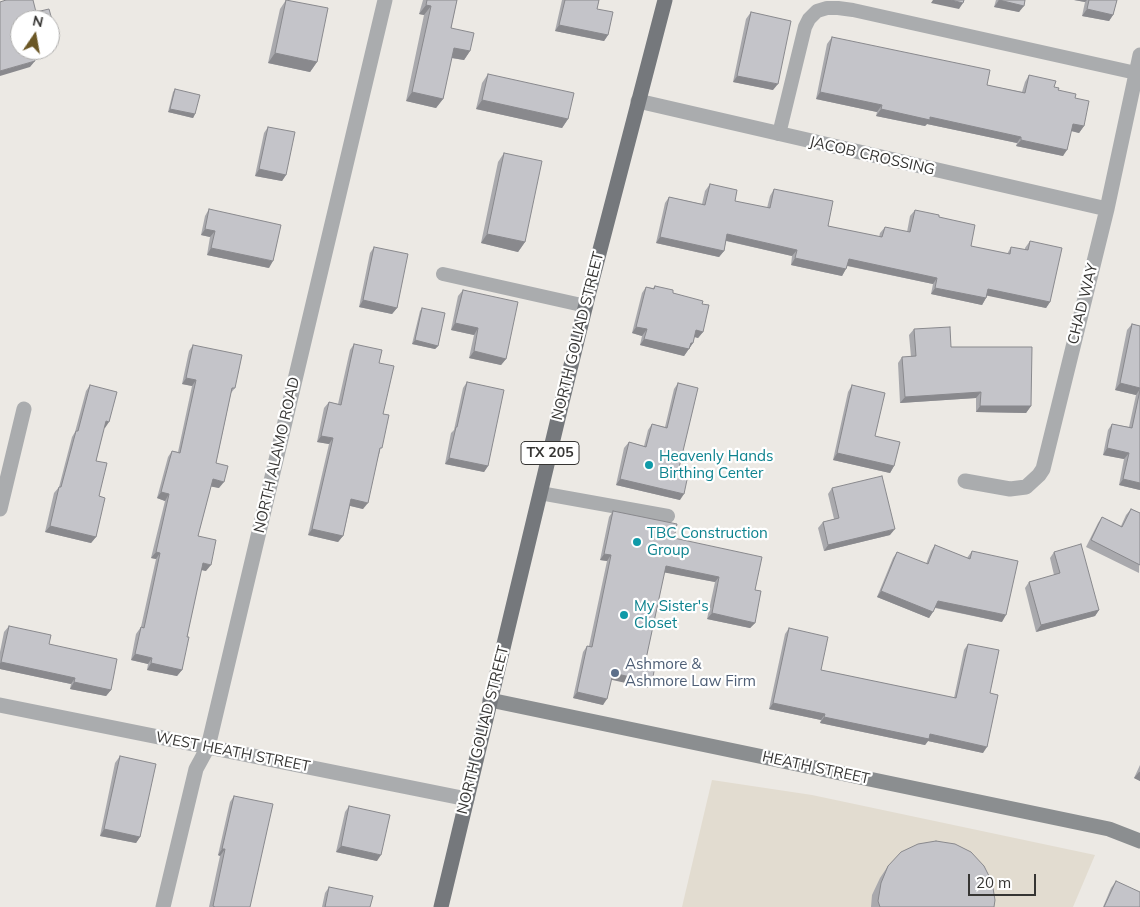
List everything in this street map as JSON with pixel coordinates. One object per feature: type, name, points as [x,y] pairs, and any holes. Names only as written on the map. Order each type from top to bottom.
[{"type":"main road","name":"NORTH GOLIAD STREET","points":[[440,907],[586,306],[664,0]]},
{"type":"street","name":"NORTH ALAMO ROAD","points":[[163,907],[196,769],[208,747],[385,0]]},
{"type":"street","name":"CHAD WAY","points":[[965,481],[1010,489],[1026,487],[1043,469],[1107,209],[1140,55]]},
{"type":"street","name":"JACOB CROSSING","points":[[638,101],[1107,209]]},
{"type":"street","points":[[0,509],[24,409]]},
{"type":"street","name":"HEATH STREET","points":[[490,700],[1109,829],[1140,841]]},
{"type":"street","name":"WEST HEATH STREET","points":[[0,705],[467,799]]},
{"type":"lane","points":[[779,134],[805,27],[809,19],[817,11],[827,8],[853,10],[1136,73]]},
{"type":"lane","points":[[443,274],[586,306]]},
{"type":"lane","points":[[540,493],[668,516]]},
{"type":"shaded area","points":[[712,780],[812,795],[1095,855],[1073,907],[682,907]]},
{"type":"building","points":[[6,0],[33,0],[36,10],[10,10],[10,60],[35,61],[0,71],[0,2]]},
{"type":"building","points":[[286,0],[328,8],[317,62],[275,53]]},
{"type":"building","points":[[427,0],[457,0],[451,28],[474,33],[470,51],[454,48],[443,99],[412,92],[431,6],[426,5]]},
{"type":"building","points":[[565,0],[599,0],[597,9],[613,12],[608,35],[559,25]]},
{"type":"building","points":[[951,0],[964,0],[963,3]]},
{"type":"building","points":[[999,0],[1025,0],[1024,6]]},
{"type":"building","points":[[1089,0],[1117,0],[1113,15],[1087,9]]},
{"type":"building","points":[[751,12],[791,21],[778,84],[737,76]]},
{"type":"building","points":[[832,37],[990,70],[987,85],[1025,93],[1029,75],[1056,81],[1054,87],[1059,88],[1058,90],[1076,94],[1075,98],[1089,101],[1084,126],[1073,124],[1067,150],[1021,140],[1021,137],[930,117],[930,120],[881,109],[882,105],[820,92]]},
{"type":"building","points":[[488,74],[574,93],[568,119],[482,100]]},
{"type":"building","points":[[175,89],[200,95],[195,114],[170,109]]},
{"type":"building","points":[[268,127],[295,132],[286,175],[259,169]]},
{"type":"building","points":[[504,153],[542,161],[525,242],[487,234]]},
{"type":"building","points":[[710,184],[737,190],[735,201],[770,208],[774,189],[833,201],[828,226],[882,237],[885,227],[910,232],[915,210],[975,225],[971,246],[1010,254],[1011,247],[1028,250],[1030,241],[1062,248],[1050,302],[988,289],[986,298],[935,288],[937,278],[849,259],[846,269],[795,258],[797,250],[727,234],[724,251],[660,237],[669,197],[705,205]]},
{"type":"building","points":[[209,209],[281,225],[273,261],[211,248],[215,231],[205,229]]},
{"type":"building","points":[[374,247],[408,254],[397,308],[363,300]]},
{"type":"building","points":[[655,286],[673,290],[673,293],[703,301],[702,304],[709,305],[703,332],[696,330],[693,343],[691,343],[689,349],[644,339],[647,329],[636,327],[646,287],[654,289]]},
{"type":"building","points":[[463,290],[518,302],[506,359],[474,351],[478,328],[455,323]]},
{"type":"building","points":[[422,308],[445,313],[438,346],[415,340]]},
{"type":"building","points":[[1132,324],[1140,326],[1140,388],[1120,383]]},
{"type":"building","points":[[950,327],[951,347],[1032,347],[1031,406],[980,406],[981,392],[905,397],[902,357],[916,356],[914,329]]},
{"type":"building","points":[[354,344],[382,350],[379,363],[394,366],[383,414],[389,415],[368,503],[351,499],[343,536],[312,529],[333,438],[321,436],[329,402],[341,405]]},
{"type":"building","points":[[193,345],[242,355],[235,388],[232,388],[216,463],[228,466],[224,482],[213,479],[198,536],[216,540],[211,565],[203,563],[182,670],[151,663],[152,658],[135,654],[141,627],[144,628],[160,553],[156,552],[169,494],[161,492],[172,451],[180,453],[196,380],[186,378]]},
{"type":"building","points":[[467,382],[504,390],[488,466],[449,458]]},
{"type":"building","points":[[678,383],[698,388],[678,472],[688,475],[684,494],[620,479],[629,442],[646,447],[652,424],[667,428]]},
{"type":"building","points":[[90,385],[117,392],[109,422],[106,421],[96,461],[107,463],[99,496],[105,498],[96,537],[50,526],[59,487],[61,487]]},
{"type":"building","points":[[852,385],[885,393],[875,436],[900,442],[894,466],[837,453]]},
{"type":"building","points":[[1140,390],[1140,483],[1123,479],[1129,453],[1107,448],[1112,424],[1132,428]]},
{"type":"building","points":[[882,476],[895,529],[828,545],[823,522],[839,518],[832,488]]},
{"type":"building","points":[[1131,509],[1140,513],[1140,565],[1091,540],[1102,517],[1122,527]]},
{"type":"building","points":[[613,511],[677,524],[674,538],[762,557],[755,590],[761,591],[755,623],[712,613],[719,577],[666,566],[646,659],[656,661],[652,682],[613,673],[607,699],[577,692],[587,646],[592,647],[611,555],[604,554]]},
{"type":"building","points":[[1081,544],[1099,610],[1041,625],[1029,582],[1060,573],[1054,552]]},
{"type":"building","points":[[935,545],[970,559],[972,551],[1018,561],[1006,615],[938,601],[933,612],[881,591],[897,552],[928,564]]},
{"type":"building","points":[[9,626],[51,635],[49,644],[117,659],[111,690],[74,682],[75,678],[1,662]]},
{"type":"building","points":[[789,628],[828,637],[821,670],[956,698],[968,644],[999,650],[990,693],[998,695],[987,747],[930,734],[929,739],[824,717],[825,714],[773,703]]},
{"type":"building","points":[[120,756],[156,764],[140,837],[104,829]]},
{"type":"building","points":[[234,796],[273,804],[250,907],[215,907],[213,906],[225,849],[222,849]]},
{"type":"building","points":[[349,806],[390,815],[381,855],[341,846]]},
{"type":"building","points":[[936,841],[955,844],[971,852],[984,866],[992,882],[995,900],[994,907],[880,907],[878,901],[881,883],[888,866],[901,852],[918,844]]},
{"type":"building","points":[[1116,881],[1140,892],[1140,907],[1104,907]]},
{"type":"building","points":[[329,887],[373,896],[370,907],[325,907]]},
{"type":"place","name":"Heavenly Hands Birthing Center","points":[[649,465]]},
{"type":"place","name":"TBC Construction Group","points":[[637,542]]},
{"type":"place","name":"My Sister's Closet","points":[[624,615]]},
{"type":"place","name":"Ashmore & Ashmore Law Firm","points":[[615,673]]}]
